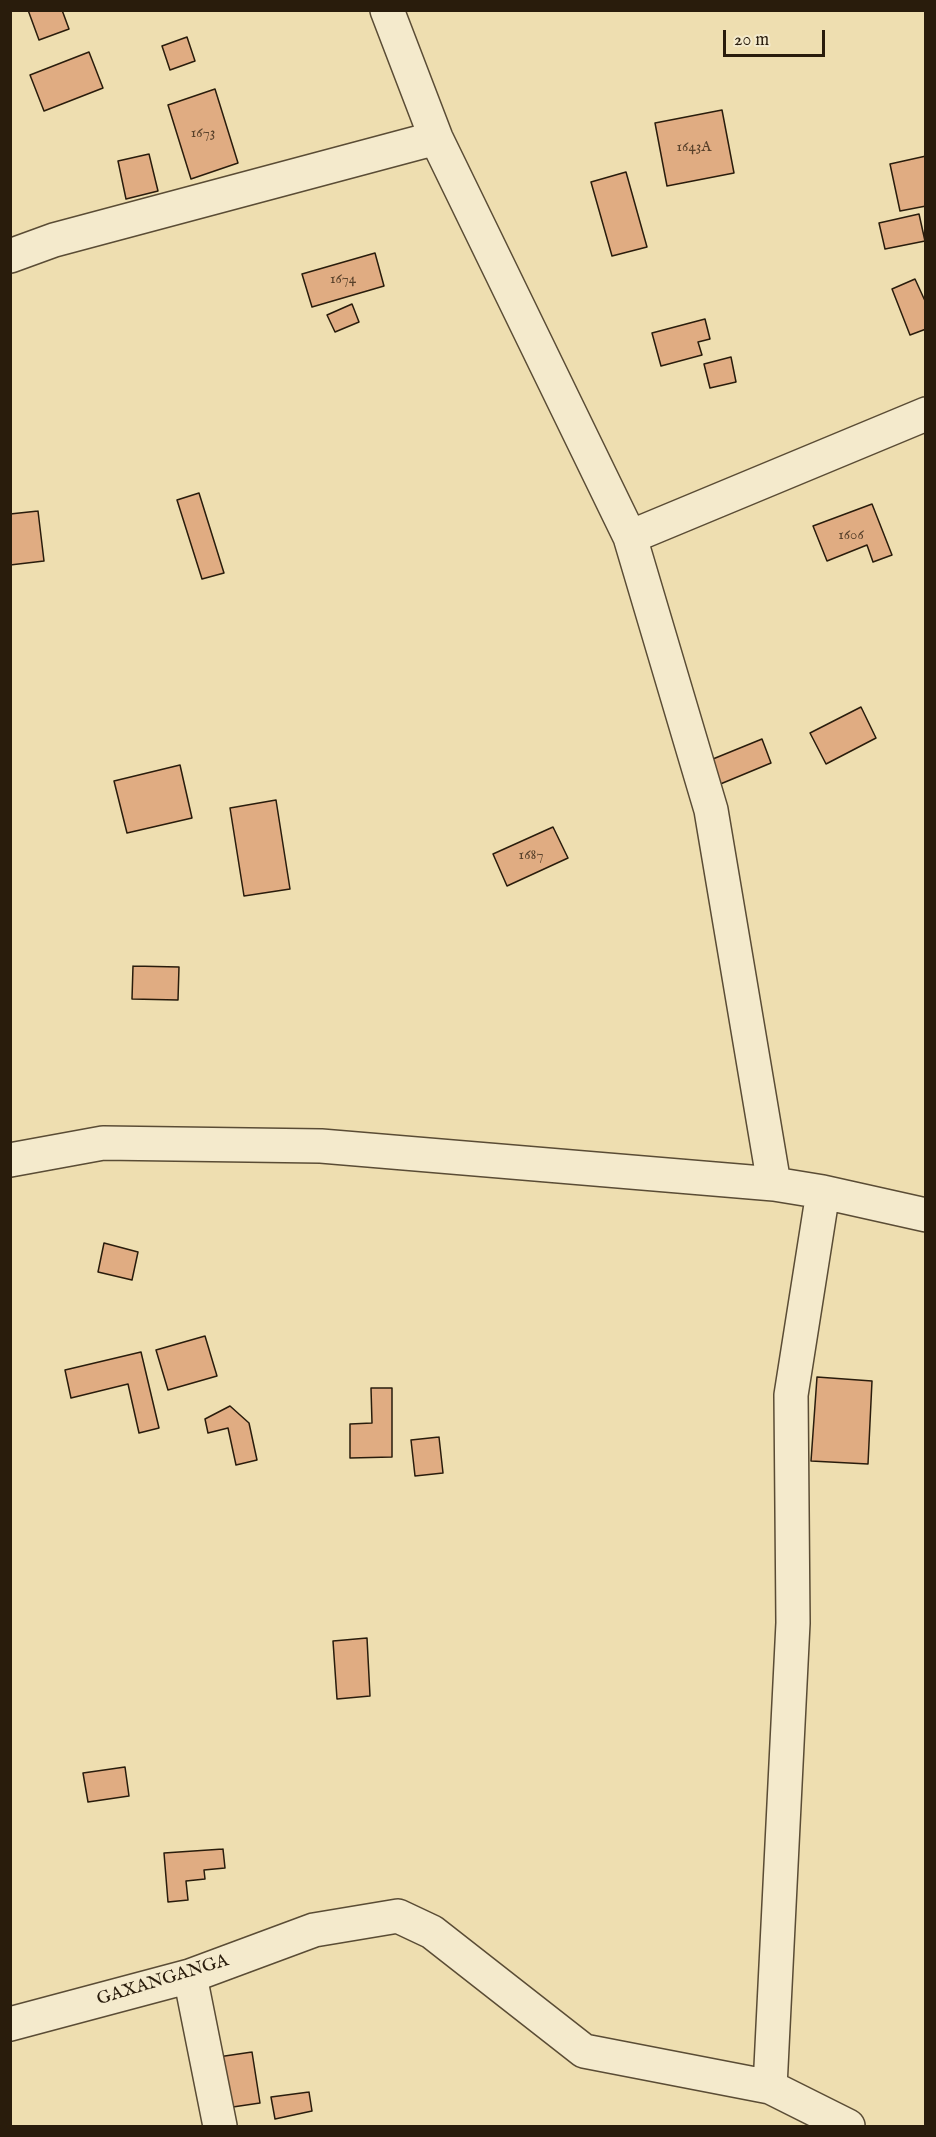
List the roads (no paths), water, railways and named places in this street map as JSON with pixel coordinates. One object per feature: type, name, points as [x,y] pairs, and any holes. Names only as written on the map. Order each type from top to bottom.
[{"type":"street","points":[[387,10],[436,138],[630,537],[711,810],[774,1184]]},
{"type":"street","points":[[10,256],[54,240],[436,138]]},
{"type":"street","points":[[630,537],[926,414]]},
{"type":"street","points":[[10,1161],[103,1143],[321,1146],[774,1184],[823,1192],[926,1215]]},
{"type":"street","points":[[770,2087],[793,1623],[791,1395],[823,1192]]},
{"type":"street","name":"GAXANGANGA","points":[[10,2024],[190,1976],[314,1930],[398,1916],[432,1932],[584,2051],[770,2087],[848,2127]]},
{"type":"street","points":[[190,1976],[220,2127]]}]
